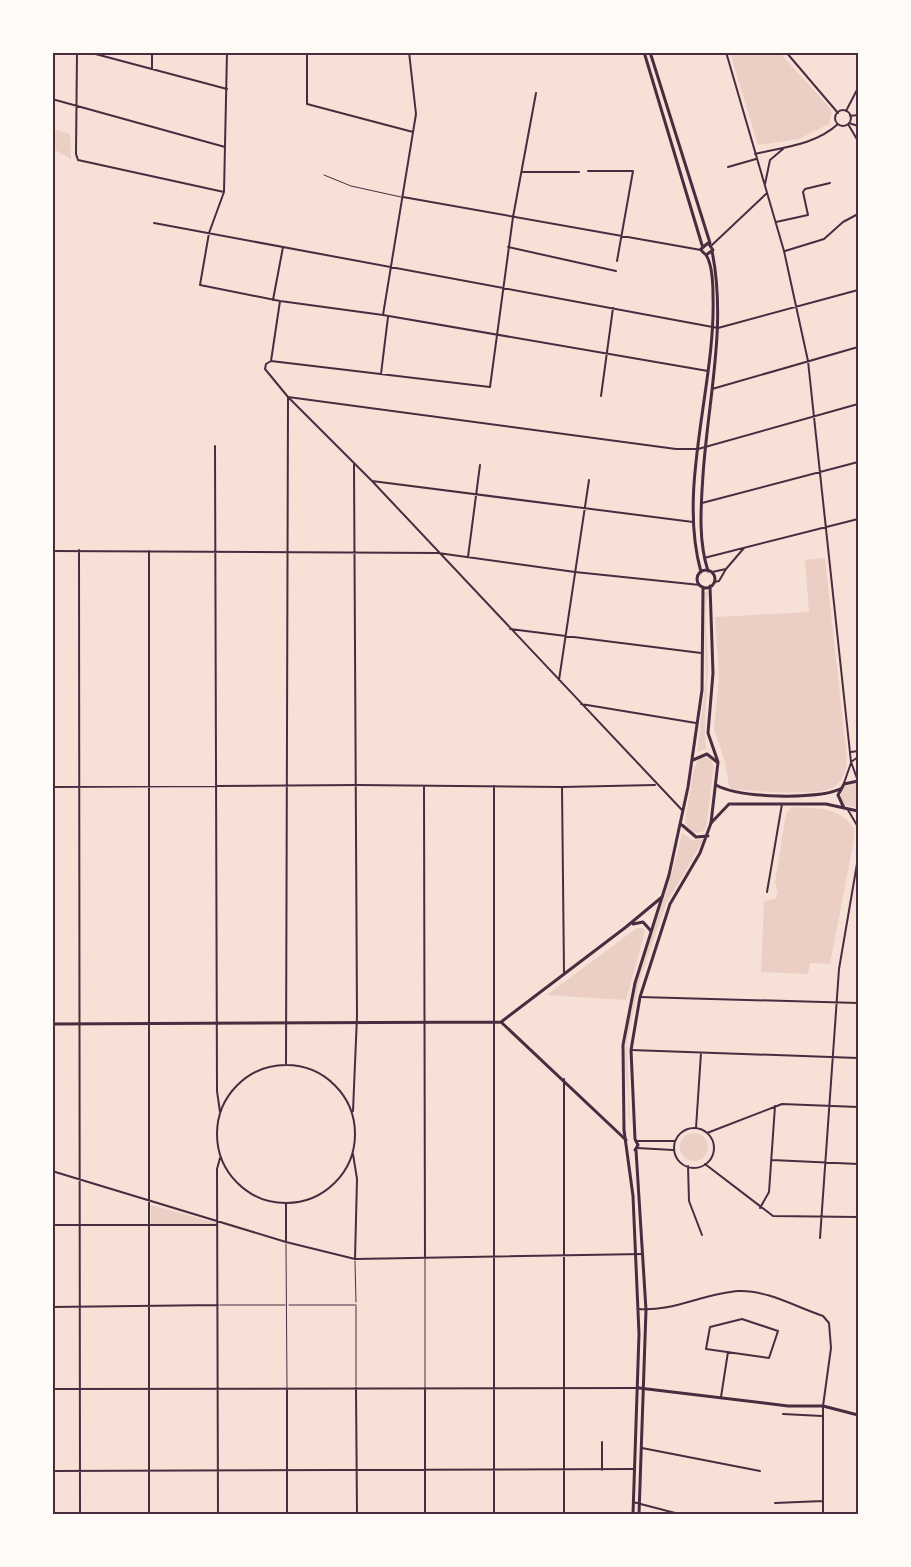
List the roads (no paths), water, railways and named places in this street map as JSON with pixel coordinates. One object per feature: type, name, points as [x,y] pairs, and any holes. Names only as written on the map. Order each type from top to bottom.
[{"type":"main road","points":[[633,1515],[639,1388],[638,1309],[629,1150],[626,1146],[624,1122],[622,1054],[624,1029],[682,825],[698,724],[703,653],[701,586],[697,579],[701,572],[695,523],[698,449],[708,371],[713,296],[706,255],[701,250],[702,245],[644,52]]},
{"type":"main road","points":[[651,52],[711,244],[719,288],[718,328],[701,503],[704,558],[714,582],[710,586],[701,586]]},
{"type":"main road","points":[[702,245],[711,244]]},
{"type":"main road","points":[[706,255],[712,251]]},
{"type":"main road","points":[[701,572],[710,572]]},
{"type":"main road","points":[[639,1515],[646,1310],[631,1050],[640,997],[670,904],[709,835],[718,764],[708,733],[713,673],[710,586]]},
{"type":"main road","points":[[693,761],[707,754],[718,764]]},
{"type":"main road","points":[[846,809],[838,798],[840,789],[844,784],[858,781]]},
{"type":"main road","points":[[716,785],[725,791],[741,794],[808,795],[829,793],[840,789]]},
{"type":"main road","points":[[741,794],[741,804]]},
{"type":"main road","points":[[808,795],[808,804]]},
{"type":"main road","points":[[711,823],[725,806],[741,804],[808,804],[858,811]]},
{"type":"main road","points":[[682,825],[696,837],[709,835]]},
{"type":"main road","points":[[52,1024],[501,1022],[662,897]]},
{"type":"main road","points":[[626,927],[643,922],[648,925],[651,934]]},
{"type":"main road","points":[[501,1022],[564,1079],[627,1141]]},
{"type":"main road","points":[[624,1122],[635,1122]]},
{"type":"main road","points":[[627,1141],[636,1140]]},
{"type":"main road","points":[[629,1150],[637,1149]]},
{"type":"main road","points":[[639,1388],[788,1406],[823,1406],[858,1415]]},
{"type":"street","points":[[77,52],[76,154],[78,160],[224,192]]},
{"type":"street","points":[[88,52],[227,88]]},
{"type":"street","points":[[152,52],[152,69]]},
{"type":"street","points":[[227,52],[224,192],[209,233],[200,285],[273,300],[382,315],[708,371]]},
{"type":"street","points":[[307,52],[307,104],[413,132]]},
{"type":"street","points":[[382,315],[393,266],[417,97],[409,52]]},
{"type":"street","points":[[726,52],[784,251],[798,306],[808,361],[851,752],[851,763],[844,784]]},
{"type":"street","points":[[786,52],[838,113]]},
{"type":"street","points":[[838,124],[835,118],[838,113],[846,111],[858,88]]},
{"type":"street","points":[[537,93],[508,247],[490,387],[271,361],[266,364],[266,369],[288,397],[372,481],[656,785],[684,812]]},
{"type":"street","points":[[52,99],[225,147]]},
{"type":"street","points":[[846,111],[850,116]]},
{"type":"street","points":[[850,116],[858,115]]},
{"type":"street","points":[[850,116],[848,124],[858,141]]},
{"type":"street","points":[[755,154],[812,140],[827,134],[838,124],[858,126]]},
{"type":"street","points":[[765,186],[770,160],[786,147]]},
{"type":"street","points":[[728,167],[756,159]]},
{"type":"street","points":[[588,171],[633,171],[617,261]]},
{"type":"street","points":[[523,172],[579,172]]},
{"type":"street","points":[[776,222],[808,215],[803,192],[805,189],[831,183]]},
{"type":"street","points":[[711,244],[767,193]]},
{"type":"street","points":[[403,197],[621,238],[701,250]]},
{"type":"street","points":[[784,251],[824,239],[843,222],[858,214]]},
{"type":"street","points":[[154,223],[718,328],[858,290]]},
{"type":"street","points":[[273,300],[282,247]]},
{"type":"street","points":[[508,247],[616,271]]},
{"type":"street","points":[[271,361],[280,301]]},
{"type":"street","points":[[601,396],[613,308]]},
{"type":"street","points":[[381,374],[388,317]]},
{"type":"street","points":[[712,389],[858,347]]},
{"type":"street","points":[[288,397],[585,439],[698,449],[858,404]]},
{"type":"street","points":[[286,1064],[288,397]]},
{"type":"street","points":[[215,446],[217,1091],[220,1112],[217,1138],[220,1155],[230,1174],[246,1190],[272,1201],[286,1203],[304,1201],[335,1184],[346,1170],[353,1154]]},
{"type":"street","points":[[701,503],[858,462]]},
{"type":"street","points":[[354,464],[357,785],[357,1022],[353,1111],[356,1125],[353,1154],[357,1179],[355,1259]]},
{"type":"street","points":[[468,557],[480,465]]},
{"type":"street","points":[[559,680],[589,480]]},
{"type":"street","points":[[372,481],[695,523]]},
{"type":"street","points":[[704,558],[858,519]]},
{"type":"street","points":[[714,582],[719,581],[744,548]]},
{"type":"street","points":[[79,550],[77,787],[80,1515]]},
{"type":"street","points":[[52,551],[216,550],[438,553],[701,586]]},
{"type":"street","points":[[148,1515],[149,551]]},
{"type":"street","points":[[710,572],[726,569]]},
{"type":"street","points":[[510,629],[703,653]]},
{"type":"street","points":[[581,705],[698,724]]},
{"type":"street","points":[[851,752],[858,752]]},
{"type":"street","points":[[851,763],[858,757]]},
{"type":"street","points":[[851,763],[858,781]]},
{"type":"street","points":[[52,787],[656,785]]},
{"type":"street","points":[[424,786],[425,1257]]},
{"type":"street","points":[[494,786],[494,1515]]},
{"type":"street","points":[[562,787],[564,975]]},
{"type":"street","points":[[766,892],[782,804]]},
{"type":"street","points":[[846,809],[858,827]]},
{"type":"street","points":[[820,1238],[836,1002],[858,858]]},
{"type":"street","points":[[640,997],[858,1003]]},
{"type":"street","points":[[631,1050],[858,1058]]},
{"type":"street","points":[[696,1128],[700,1053]]},
{"type":"street","points":[[220,1112],[232,1090],[246,1078],[262,1069],[286,1064],[304,1066],[327,1077],[345,1096],[353,1111]]},
{"type":"street","points":[[564,1079],[564,1515]]},
{"type":"street","points":[[707,1133],[775,1106],[858,1107]]},
{"type":"street","points":[[760,1208],[767,1199],[775,1106]]},
{"type":"street","points":[[705,1164],[714,1149],[707,1133],[696,1128],[685,1130],[675,1141],[674,1150],[679,1160],[688,1167],[705,1164],[773,1216],[858,1217]]},
{"type":"street","points":[[636,1140],[675,1141]]},
{"type":"street","points":[[637,1149],[674,1150]]},
{"type":"street","points":[[218,1515],[217,1169],[220,1155]]},
{"type":"street","points":[[772,1160],[858,1164]]},
{"type":"street","points":[[688,1167],[689,1201],[702,1235]]},
{"type":"street","points":[[52,1172],[149,1199],[286,1242],[355,1259],[643,1254]]},
{"type":"street","points":[[286,1203],[286,1242]]},
{"type":"street","points":[[52,1225],[217,1225]]},
{"type":"street","points":[[638,1309],[680,1305],[738,1291],[758,1292],[823,1316],[829,1323],[831,1348],[823,1406],[823,1515]]},
{"type":"street","points":[[52,1307],[218,1305]]},
{"type":"street","points":[[742,1319],[777,1331],[769,1358],[728,1352],[706,1349],[710,1327],[742,1319]]},
{"type":"street","points":[[721,1398],[728,1352]]},
{"type":"street","points":[[356,1388],[357,1515]]},
{"type":"street","points":[[425,1388],[425,1515]]},
{"type":"street","points":[[52,1389],[639,1388]]},
{"type":"street","points":[[287,1389],[287,1515]]},
{"type":"street","points":[[783,1414],[823,1416]]},
{"type":"street","points":[[602,1442],[602,1470]]},
{"type":"street","points":[[641,1448],[759,1471]]},
{"type":"street","points":[[52,1472],[425,1472],[634,1469]]},
{"type":"street","points":[[775,1503],[823,1500]]},
{"type":"street","points":[[633,1502],[679,1515]]},
{"type":"lane","points":[[324,175],[351,186],[403,197]]},
{"type":"lane","points":[[286,1242],[287,1389]]},
{"type":"lane","points":[[425,1257],[425,1388]]},
{"type":"lane","points":[[355,1259],[356,1388]]},
{"type":"lane","points":[[218,1305],[356,1305]]}]
